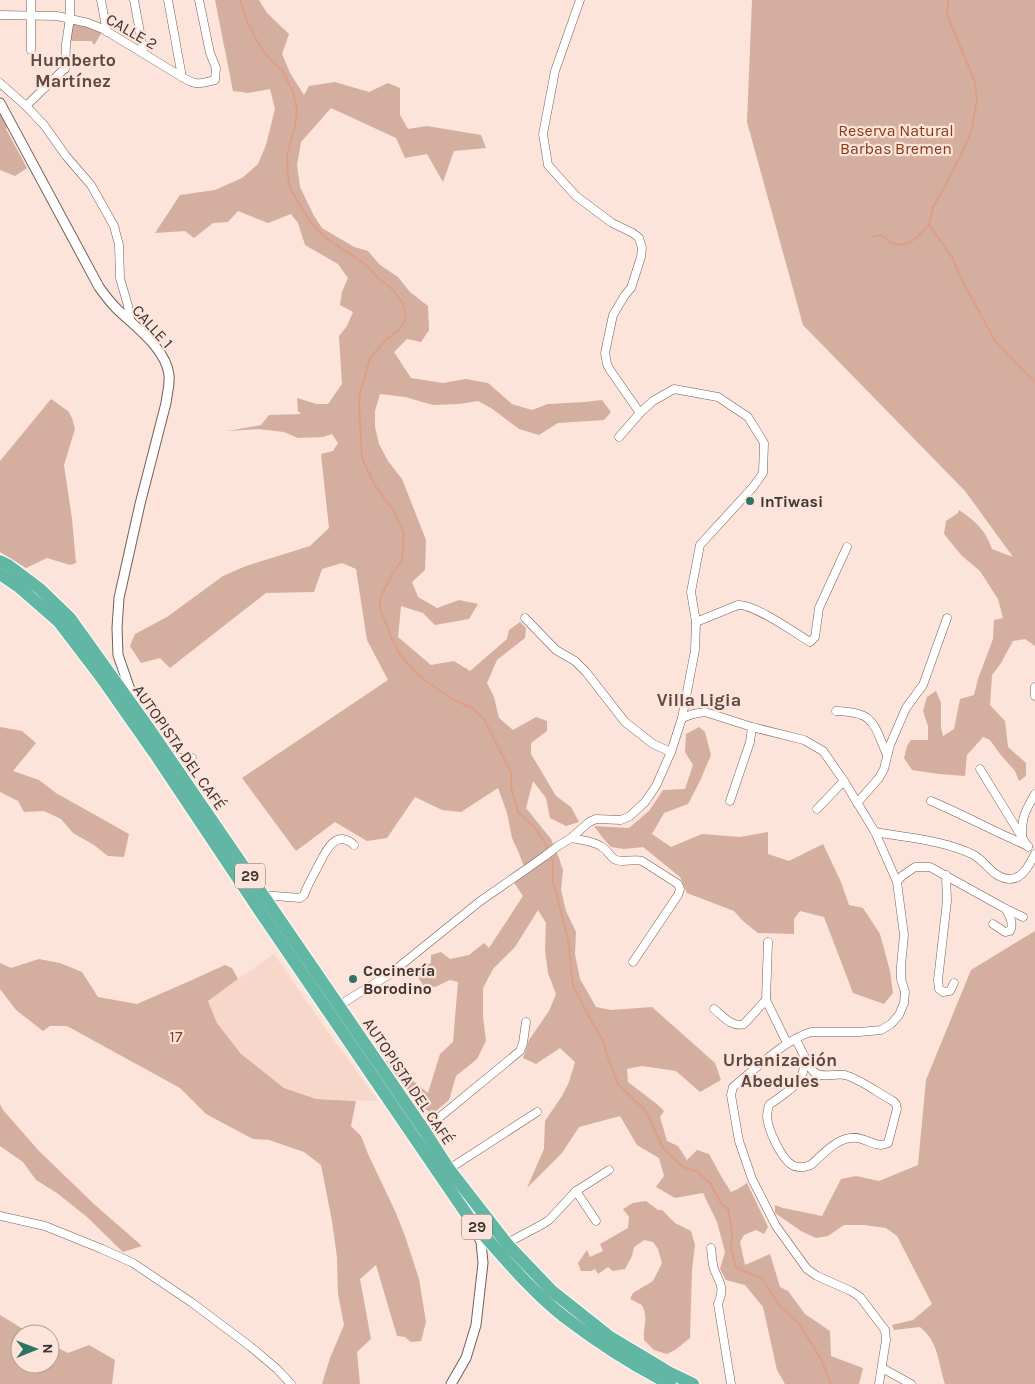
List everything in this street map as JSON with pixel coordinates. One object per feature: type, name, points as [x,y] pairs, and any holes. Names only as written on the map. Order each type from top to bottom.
[{"type":"highway","name":"AUTOPISTA DEL CAFÉ","points":[[0,560],[40,589],[70,618],[184,779],[449,1169],[508,1245],[552,1291],[610,1337],[670,1373],[693,1384]]},
{"type":"highway","name":"AUTOPISTA DEL CAFÉ","points":[[0,574],[19,587],[59,622],[101,677],[472,1222],[513,1268],[562,1315],[610,1350],[670,1384]]},
{"type":"street","points":[[30,0],[30,50]]},
{"type":"street","points":[[26,106],[65,69],[70,0]]},
{"type":"street","points":[[101,0],[107,32]]},
{"type":"street","points":[[134,0],[144,54]]},
{"type":"street","points":[[168,0],[182,77]]},
{"type":"street","name":"CALLE 2","points":[[0,15],[57,16],[88,23],[107,32],[194,84],[198,84],[215,80],[216,68],[210,53],[199,0]]},
{"type":"street","points":[[580,0],[555,71],[543,134],[544,142],[548,165],[576,196],[612,223],[640,238],[641,257],[631,288],[615,309],[606,352],[607,364],[610,370],[640,413]]},
{"type":"street","points":[[0,83],[44,125],[66,156],[91,185],[114,226],[119,245],[120,278],[130,320]]},
{"type":"street","name":"CALLE 1","points":[[0,103],[92,275],[107,298],[130,320],[162,356],[169,375],[169,387],[119,598],[118,655],[140,716]]},
{"type":"street","points":[[338,1006],[390,974],[479,902],[571,838],[588,822],[596,819],[621,820],[630,816],[645,802],[656,786],[671,752],[682,718],[695,650],[696,622],[692,592],[700,545],[753,487],[763,473],[764,443],[748,417],[718,398],[674,389],[653,401],[619,437]]},
{"type":"street","points":[[696,622],[744,604],[767,615],[810,642],[815,637],[819,608],[847,547]]},
{"type":"street","points":[[526,618],[556,650],[575,660],[625,722],[653,744],[671,752]]},
{"type":"street","points":[[857,803],[884,769],[890,745],[906,708],[923,685],[947,618]]},
{"type":"street","points":[[96,656],[105,661],[111,661],[116,659],[118,655]]},
{"type":"street","points":[[1035,687],[1035,696]]},
{"type":"street","points":[[836,711],[854,711],[866,716],[873,724],[887,755]]},
{"type":"street","points":[[682,718],[705,712],[752,727],[804,740],[823,751],[875,832],[897,882],[904,935],[901,966],[905,992],[904,1003],[899,1015],[891,1024],[881,1030],[811,1032],[803,1034],[791,1041],[733,1087],[731,1095],[739,1141],[752,1178],[776,1226],[807,1269],[817,1276],[860,1297],[884,1330],[886,1340],[879,1384]]},
{"type":"street","points":[[730,801],[750,742],[752,727]]},
{"type":"street","points":[[166,753],[178,758],[192,758],[184,770],[184,779]]},
{"type":"street","points":[[875,832],[948,845],[974,856],[995,874],[1010,880],[1018,878],[1027,869],[1035,856],[980,769]]},
{"type":"street","points":[[818,809],[844,781]]},
{"type":"street","points":[[1022,836],[1022,822],[1025,812],[1035,794]]},
{"type":"street","points":[[931,801],[1028,846]]},
{"type":"street","points":[[571,838],[602,847],[614,859],[622,861],[637,859],[642,861],[678,884],[680,889],[678,895],[633,962]]},
{"type":"street","points":[[262,895],[300,898],[304,895],[328,847],[335,841],[344,839],[349,840],[354,845]]},
{"type":"street","points":[[897,882],[914,867],[930,867],[1023,917]]},
{"type":"street","points":[[946,875],[947,901],[938,980],[939,989],[943,992],[950,991],[954,983]]},
{"type":"street","points":[[993,924],[1005,932],[1010,931],[1013,927],[1006,909]]},
{"type":"street","points":[[768,942],[766,1000],[791,1041],[804,1055],[813,1072],[819,1075],[843,1075],[855,1079],[896,1104],[897,1109],[888,1143],[877,1145],[858,1138],[850,1138],[837,1142],[806,1167],[793,1165],[785,1158],[772,1135],[767,1111],[769,1105],[797,1084],[801,1078],[804,1070],[804,1055]]},
{"type":"street","points":[[714,1009],[732,1024],[739,1026],[744,1024],[766,1000]]},
{"type":"street","points":[[424,1130],[520,1051],[526,1022]]},
{"type":"street","points":[[449,1169],[537,1112]]},
{"type":"street","points":[[508,1245],[548,1220],[576,1191],[609,1170]]},
{"type":"street","points":[[576,1191],[596,1221]]},
{"type":"street","points":[[0,1216],[45,1226],[133,1263],[191,1302],[251,1347],[277,1369],[291,1384]]},
{"type":"street","points":[[451,1384],[466,1358],[476,1325],[480,1300],[483,1253],[481,1242],[472,1222]]},
{"type":"street","points":[[711,1248],[713,1266],[722,1294],[718,1304],[731,1384]]},
{"type":"street","points":[[882,1368],[911,1384]]},
{"type":"shaded area","points":[[274,954],[378,1101],[316,1099],[284,1088],[241,1054],[217,1023],[208,1000]]},
{"type":"green space","points":[[215,0],[259,0],[267,13],[289,34],[282,54],[290,73],[304,95],[309,86],[335,82],[369,92],[388,83],[400,88],[400,115],[408,129],[427,126],[481,135],[486,148],[454,151],[443,182],[427,154],[405,158],[396,138],[331,108],[301,142],[297,165],[300,187],[322,228],[354,247],[368,251],[380,265],[398,277],[410,292],[428,306],[429,330],[421,342],[407,339],[394,352],[411,378],[443,383],[466,379],[488,383],[512,404],[532,410],[548,404],[602,400],[611,412],[604,420],[558,423],[539,435],[519,429],[491,408],[478,401],[433,405],[405,397],[380,394],[375,411],[375,427],[379,444],[388,461],[402,479],[426,540],[425,570],[412,582],[418,597],[437,608],[459,600],[478,604],[469,619],[435,625],[423,613],[401,606],[398,637],[431,665],[454,661],[470,671],[507,639],[509,630],[520,622],[526,628],[525,638],[497,660],[487,683],[494,697],[499,718],[513,730],[536,717],[547,721],[547,731],[531,743],[531,754],[556,796],[571,807],[579,822],[566,826],[550,818],[546,798],[533,781],[526,808],[551,839],[563,870],[561,890],[566,911],[576,932],[575,954],[580,979],[596,1007],[611,1010],[652,1007],[715,1063],[721,1080],[700,1092],[676,1071],[642,1066],[627,1069],[628,1082],[664,1111],[660,1117],[667,1141],[678,1146],[687,1160],[697,1150],[709,1154],[731,1192],[747,1183],[768,1227],[764,1234],[756,1230],[744,1235],[740,1242],[745,1265],[770,1254],[780,1287],[788,1291],[805,1314],[830,1331],[831,1356],[863,1368],[859,1384],[785,1384],[777,1370],[763,1307],[745,1285],[726,1280],[720,1269],[725,1252],[717,1222],[703,1193],[675,1198],[656,1187],[664,1176],[659,1158],[637,1145],[620,1116],[579,1127],[562,1153],[527,1188],[544,1149],[545,1121],[562,1096],[569,1082],[575,1062],[560,1048],[536,1064],[523,1058],[529,1040],[549,1011],[556,994],[548,973],[545,950],[546,923],[538,910],[515,947],[493,969],[483,988],[483,1017],[486,1041],[477,1059],[456,1076],[449,1100],[432,1114],[419,1104],[385,1061],[400,1063],[412,1080],[428,1093],[440,1054],[453,1042],[458,982],[450,980],[435,987],[423,985],[418,977],[419,970],[431,963],[431,955],[441,952],[450,959],[469,955],[484,943],[489,948],[523,896],[513,881],[527,874],[512,838],[507,813],[498,788],[461,812],[442,810],[415,797],[387,838],[367,841],[335,822],[296,851],[242,778],[388,680],[367,640],[356,569],[342,563],[322,569],[314,592],[266,593],[170,668],[160,658],[141,663],[130,646],[135,634],[167,617],[223,576],[246,566],[310,546],[329,528],[321,454],[333,451],[338,443],[332,434],[323,437],[298,438],[284,432],[258,429],[227,431],[261,425],[269,415],[301,414],[298,411],[297,398],[317,404],[328,404],[342,384],[339,336],[347,326],[353,312],[340,305],[342,292],[348,278],[338,264],[305,245],[298,223],[291,214],[268,223],[238,211],[228,222],[213,223],[194,238],[185,231],[155,233],[180,195],[215,190],[242,178],[258,164],[266,145],[275,109],[270,89],[248,93],[233,91]]},
{"type":"green space","name":"Reserva Natural Barbas Bremen","points":[[752,0],[1035,0],[1035,646],[1025,639],[1013,641],[992,675],[990,705],[1005,721],[1008,747],[1026,763],[1026,776],[1019,781],[1015,771],[990,740],[983,737],[967,755],[965,776],[912,770],[904,758],[907,746],[911,740],[928,740],[928,726],[923,711],[927,697],[936,691],[941,703],[943,736],[954,729],[960,699],[974,695],[993,639],[994,620],[1003,618],[998,599],[980,571],[962,556],[944,534],[946,521],[958,513],[959,510],[979,526],[992,549],[1013,557],[965,491],[803,325],[747,122]]},
{"type":"green space","points":[[73,23],[92,27],[102,32],[95,44],[92,41],[70,41]]},
{"type":"green space","points":[[0,114],[27,168],[15,176],[0,170]]},
{"type":"green space","points":[[51,399],[68,411],[75,429],[64,465],[76,563],[70,565],[47,558],[26,568],[0,552],[0,461]]},
{"type":"green space","points":[[0,727],[22,731],[36,743],[13,771],[39,780],[56,793],[129,834],[124,857],[108,856],[94,845],[73,833],[61,819],[44,811],[24,812],[18,801],[0,792]]},
{"type":"green space","points":[[699,727],[705,732],[711,755],[700,781],[688,804],[664,813],[652,834],[671,847],[702,834],[740,837],[768,832],[768,854],[789,861],[823,844],[841,882],[849,905],[863,908],[880,934],[890,971],[893,993],[884,1004],[853,993],[824,917],[800,911],[794,919],[794,934],[758,933],[734,911],[687,893],[680,877],[643,847],[624,849],[611,847],[594,826],[629,828],[649,811],[663,790],[685,789],[693,765],[685,752],[686,734]]},
{"type":"green space","points":[[1035,931],[1035,1384],[945,1384],[937,1353],[926,1333],[920,1327],[894,1330],[892,1325],[913,1320],[932,1304],[897,1236],[886,1228],[844,1225],[828,1236],[816,1238],[801,1231],[775,1213],[775,1205],[822,1216],[841,1179],[856,1176],[879,1181],[918,1165],[926,1080],[971,970]]},
{"type":"green space","name":"17","points":[[39,959],[60,963],[82,972],[98,997],[137,1004],[225,965],[232,968],[238,979],[208,1001],[217,1023],[241,1054],[284,1088],[316,1099],[356,1101],[351,1126],[361,1136],[396,1213],[419,1279],[426,1322],[421,1341],[411,1342],[405,1337],[397,1336],[376,1265],[360,1279],[371,1339],[357,1352],[360,1384],[322,1384],[330,1358],[344,1325],[338,1294],[337,1257],[332,1221],[321,1165],[304,1152],[269,1140],[253,1139],[206,1114],[180,1088],[67,1026],[50,1026],[43,1031],[16,1010],[0,989],[0,963],[11,968]]},
{"type":"green space","points":[[0,1104],[3,1110],[39,1151],[95,1205],[142,1246],[123,1252],[87,1217],[57,1193],[36,1180],[23,1162],[0,1146]]},
{"type":"green space","points":[[646,1201],[658,1210],[662,1210],[675,1223],[691,1231],[695,1245],[692,1270],[690,1338],[667,1354],[654,1350],[644,1340],[644,1310],[642,1305],[630,1299],[633,1293],[653,1281],[662,1263],[658,1249],[653,1242],[644,1240],[634,1247],[632,1256],[625,1269],[613,1271],[608,1267],[598,1274],[595,1269],[581,1271],[578,1263],[587,1250],[590,1257],[603,1251],[600,1244],[628,1228],[629,1217],[623,1209],[633,1203]]},
{"type":"green space","points":[[0,1315],[15,1324],[10,1324],[10,1374],[60,1374],[60,1349],[68,1353],[89,1345],[115,1360],[112,1384],[0,1384]]},
{"type":"waterway","points":[[240,0],[247,21],[257,41],[267,56],[283,72],[293,92],[297,110],[295,126],[287,155],[290,188],[309,220],[323,236],[365,264],[380,280],[391,288],[403,303],[406,318],[400,329],[385,341],[370,358],[360,393],[359,406],[362,458],[374,484],[394,511],[404,533],[402,560],[391,576],[380,598],[380,608],[399,653],[414,671],[454,700],[472,708],[484,719],[511,772],[511,786],[518,812],[534,827],[549,851]]},
{"type":"waterway","points":[[948,0],[947,15],[975,82],[977,100],[972,128],[966,145],[933,207],[929,225],[952,257],[961,278],[995,341],[1035,382]]},
{"type":"waterway","points":[[872,237],[879,235],[892,243],[903,245],[913,240],[929,225]]},
{"type":"waterway","points":[[551,856],[553,862],[553,882],[568,939],[573,986],[602,1038],[618,1084],[646,1111],[663,1148],[683,1167],[698,1172],[710,1183],[721,1203],[728,1209],[732,1231],[731,1250],[736,1267],[762,1278],[780,1306],[800,1325],[821,1359],[831,1384]]},
{"type":"place","name":"InTiwasi","points":[[750,501]]},
{"type":"place","name":"Cocinería Borodino","points":[[353,979]]},
{"type":"district","name":"Humberto Martínez","points":[[73,70]]},
{"type":"district","name":"Villa Ligia","points":[[699,700]]},
{"type":"district","name":"Urbanización Abedules","points":[[780,1070]]}]
